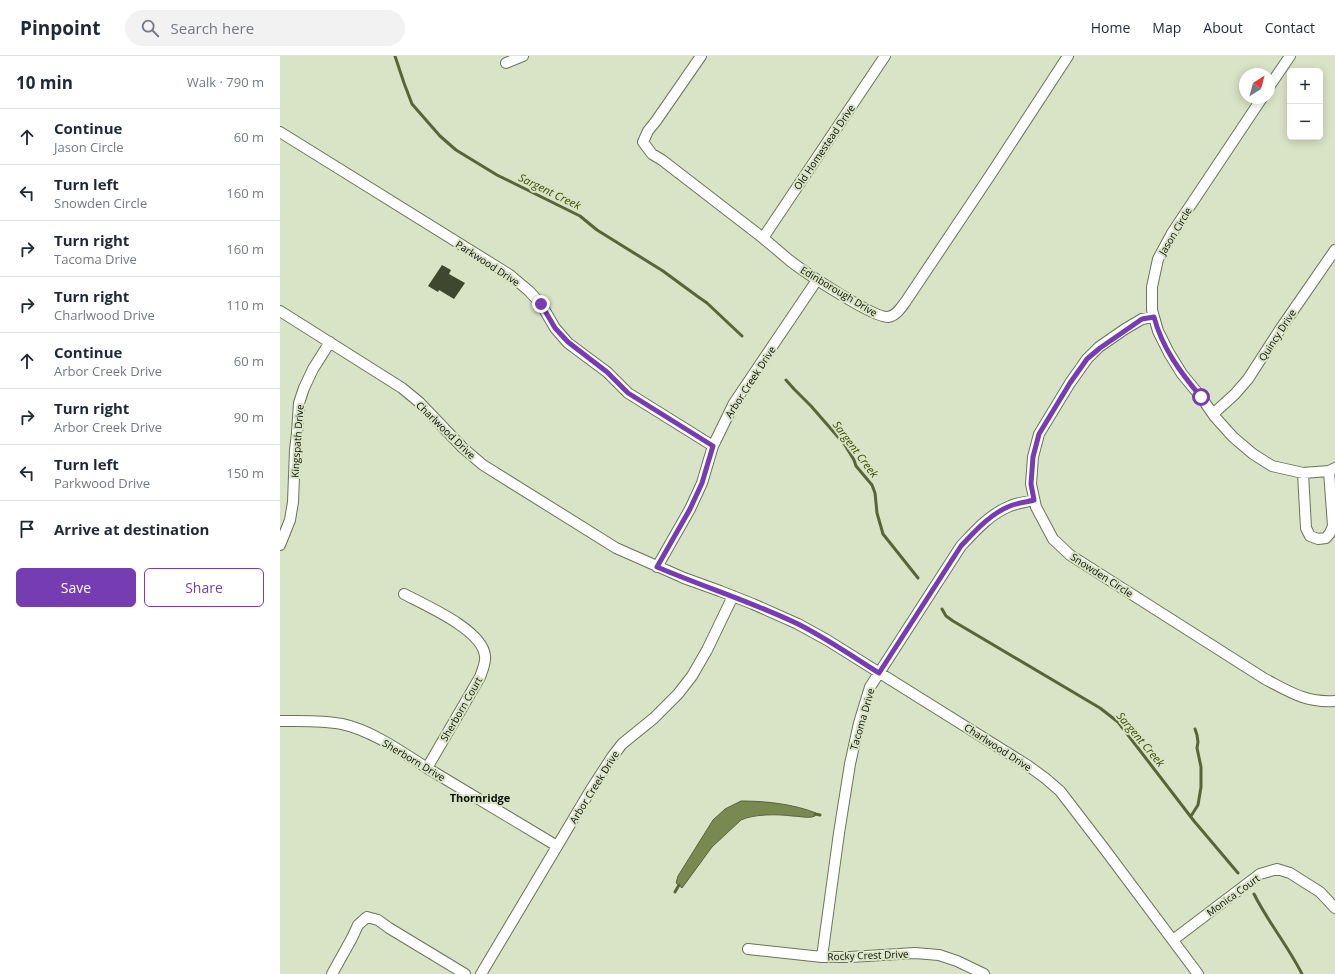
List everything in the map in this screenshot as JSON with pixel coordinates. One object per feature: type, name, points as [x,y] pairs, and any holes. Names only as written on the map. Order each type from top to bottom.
[{"type":"street","points":[[506,64],[523,56]]},
{"type":"street","name":"Edinborough Drive","points":[[701,56],[648,131],[643,142],[652,154],[662,160],[763,238],[789,261],[867,310],[878,315],[889,317],[898,312],[1068,56]]},
{"type":"street","name":"Old Homestead Drive","points":[[763,238],[885,56]]},
{"type":"street","points":[[1275,78],[1290,56]]},
{"type":"street","name":"Jason Circle","points":[[1258,104],[1172,233],[1158,259],[1152,287],[1152,310],[1158,331],[1169,354],[1182,374],[1233,437],[1253,454],[1272,466],[1303,473],[1332,469]]},
{"type":"street","name":"Parkwood Drive","points":[[280,132],[510,275],[529,291],[541,304],[555,328],[568,342],[607,372],[628,393],[713,446]]},
{"type":"street","name":"Quincy Drive","points":[[1213,414],[1235,394],[1248,379],[1335,250]]},
{"type":"street","name":"Arbor Creek Drive","points":[[657,567],[690,509],[702,483],[713,446],[734,403],[817,280]]},
{"type":"street","name":"Charlwood Drive","points":[[280,311],[402,388],[419,402],[463,448],[483,465],[616,548],[657,567]]},
{"type":"street","name":"Snowden Circle","points":[[1154,317],[1142,319],[1100,348],[1087,359],[1070,383],[1039,434],[1033,457],[1031,484],[1036,507],[1053,539],[1070,555],[1265,679],[1298,696],[1321,702],[1335,701]]},
{"type":"street","name":"Kingspath Drive","points":[[280,545],[290,520],[293,502],[299,404],[304,388],[313,369],[330,342]]},
{"type":"street","points":[[1303,473],[1306,528],[1310,536],[1318,539],[1326,538],[1333,526],[1332,469]]},
{"type":"street","name":"Tacoma Drive","points":[[822,957],[850,764],[859,723],[870,687],[961,546],[976,530],[992,517],[1010,506],[1034,500]]},
{"type":"street","points":[[657,567],[733,596]]},
{"type":"street","name":"Sherborn Court","points":[[404,594],[443,614],[468,630],[481,646],[485,656],[480,677],[427,768]]},
{"type":"street","name":"Arbor Creek Drive","points":[[481,974],[590,791],[622,744],[654,718],[678,694],[692,676],[707,650],[733,596]]},
{"type":"street","name":"Charlwood Drive","points":[[733,596],[798,624],[827,640],[1027,765],[1045,778],[1060,791],[1198,974]]},
{"type":"street","name":"Sherborn Drive","points":[[280,721],[342,724],[374,737],[407,755],[557,846]]},
{"type":"street","name":"Monica Court","points":[[1173,940],[1260,874],[1277,869],[1290,873],[1320,892],[1335,908]]},
{"type":"street","points":[[332,974],[358,925],[366,917],[378,920],[465,974]]},
{"type":"street","name":"Rocky Crest Drive","points":[[748,949],[822,957],[915,953],[939,955],[957,961],[984,974]]},
{"type":"shaded area","points":[[741,801],[798,807],[816,813],[815,816],[812,817],[766,815],[741,820],[712,847],[682,888],[676,883],[678,876],[713,820],[725,809]]},
{"type":"building","points":[[442,265],[451,270],[449,274],[465,283],[454,299],[439,290],[438,292],[428,286]]},
{"type":"waterway","name":"Sargent Creek","points":[[395,56],[412,104],[440,136],[456,150],[497,175],[580,216],[597,230],[663,271],[707,303],[742,336]]},
{"type":"waterway","name":"Sargent Creek","points":[[786,380],[845,445],[856,466],[872,485],[875,493],[877,513],[883,534],[918,578]]},
{"type":"waterway","name":"Sargent Creek","points":[[942,609],[946,616],[953,621],[1100,708],[1118,722],[1194,821],[1238,873]]},
{"type":"waterway","points":[[1191,816],[1198,805],[1201,787],[1201,767],[1195,729]]},
{"type":"waterway","points":[[815,814],[820,815]]},
{"type":"waterway","points":[[675,892],[679,885]]},
{"type":"waterway","name":"Sargent Creek","points":[[1254,894],[1302,974]]},
{"type":"district","name":"Thornridge","points":[[480,797]]},
{"type":"route","points":[[541,304],[555,328],[568,342],[607,372],[628,393],[713,446],[708,458],[702,483],[690,509],[657,567],[720,590],[798,624],[827,640],[879,673],[961,546],[976,530],[992,517],[1010,506],[1034,500],[1031,484],[1033,457],[1039,434],[1054,407],[1087,359],[1125,329],[1142,319],[1154,317],[1158,331],[1169,354],[1182,374],[1201,397]]}]
